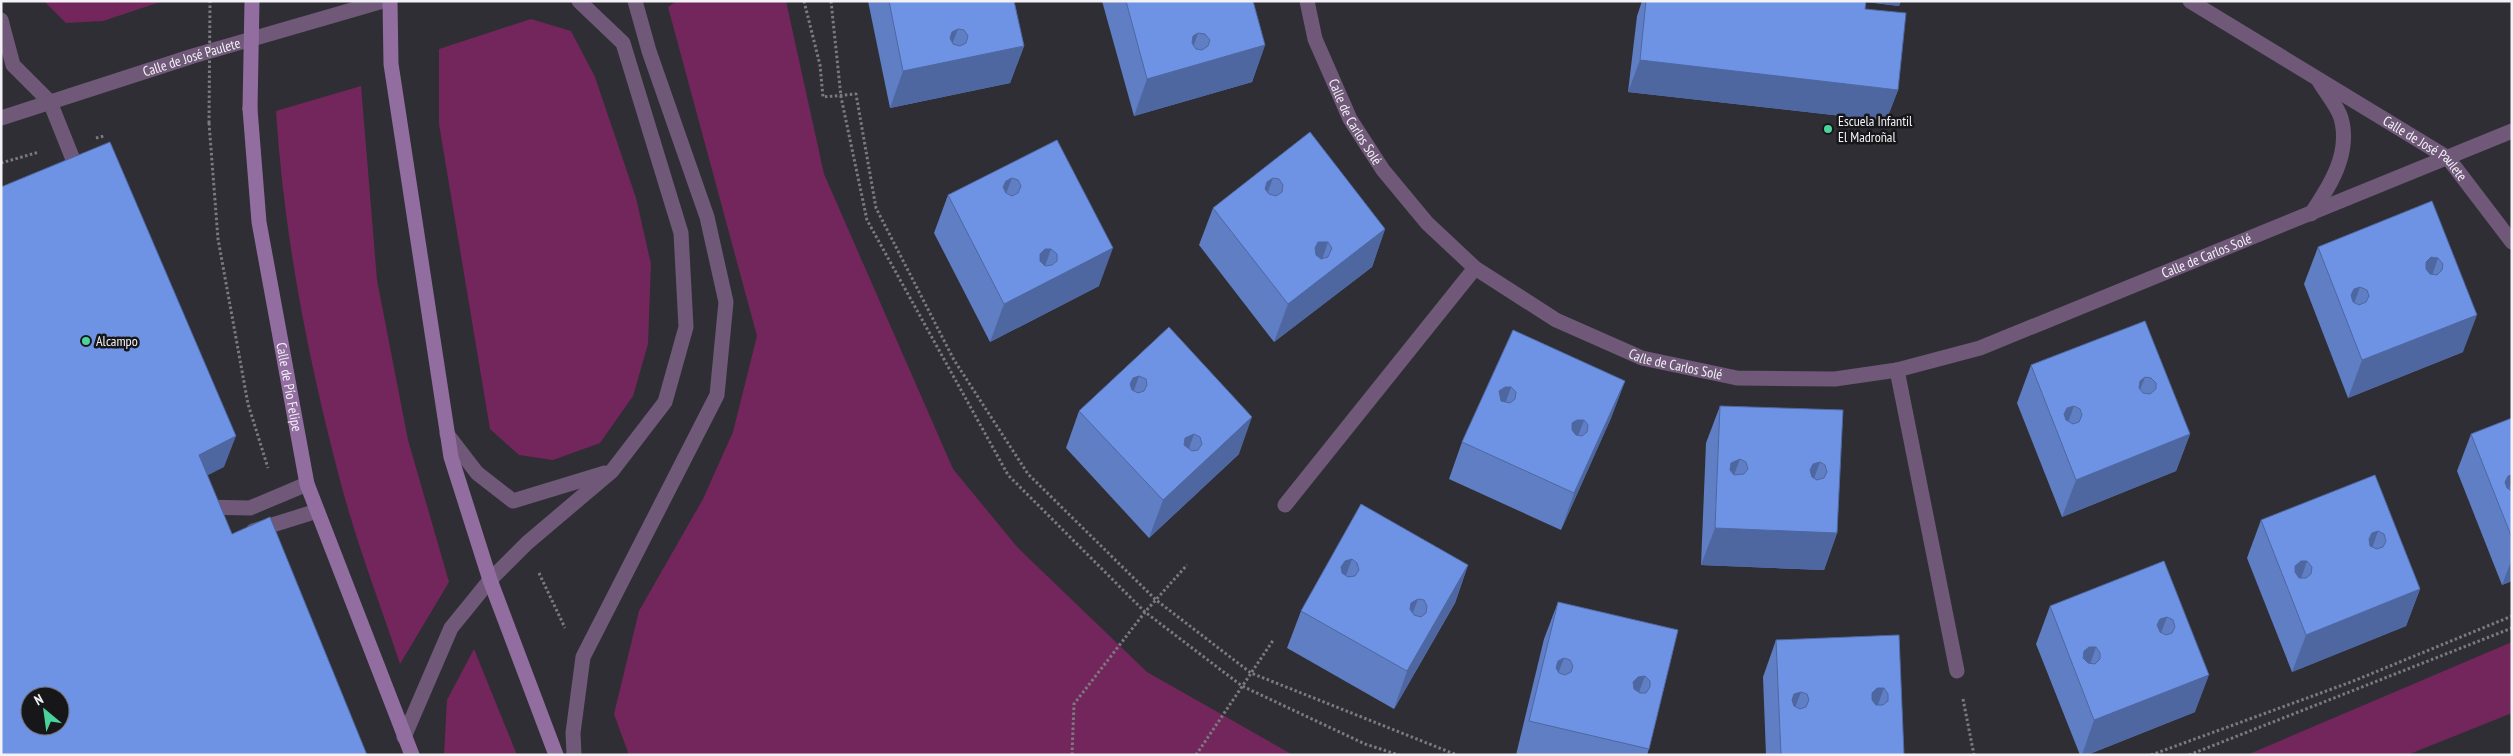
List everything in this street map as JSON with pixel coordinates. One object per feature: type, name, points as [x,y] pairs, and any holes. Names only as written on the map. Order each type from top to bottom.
[{"type":"street","name":"Calle de Pío Felipe","points":[[252,1],[250,109],[259,222],[307,484],[412,755]]},
{"type":"street","name":"Calle de José Paulete","points":[[1,118],[193,56],[383,1]]},
{"type":"street","points":[[390,1],[391,64],[451,457],[490,580],[556,755]]},
{"type":"street","points":[[404,737],[451,628],[490,580],[527,543],[612,472],[665,402],[686,327],[680,233],[623,43],[579,1]]},
{"type":"street","points":[[574,755],[573,733],[583,657],[717,395],[726,302],[708,217],[649,51],[635,1]]},
{"type":"street","name":"Calle de Carlos Solé","points":[[1307,1],[1315,39],[1350,119],[1383,170],[1427,223],[1475,268],[1556,320],[1642,358],[1737,378],[1835,379],[1897,370],[1980,348],[2512,131]]},
{"type":"street","name":"Calle de José Paulete","points":[[2190,1],[2448,158],[2512,242]]},
{"type":"street","points":[[1,20],[13,65],[50,102],[82,181]]},
{"type":"street","name":"Calle de José Paulete","points":[[2311,214],[2334,180],[2344,139],[2340,116],[2316,78]]},
{"type":"street","points":[[1285,505],[1475,268]]},
{"type":"street","points":[[1897,370],[1957,671]]},
{"type":"street","points":[[447,434],[477,473],[513,501],[612,472]]},
{"type":"street","points":[[196,507],[250,508],[307,484]]},
{"type":"street","points":[[239,537],[317,511]]},
{"type":"path","points":[[210,1],[209,123],[218,239],[248,404],[270,474],[274,498]]},
{"type":"path","points":[[804,1],[820,65],[823,98],[856,94],[876,208],[954,360],[1028,474],[1156,600],[1251,673],[1457,755]]},
{"type":"path","points":[[831,1],[841,96],[867,220],[1008,475],[1145,612],[1242,686],[1365,744],[1399,755]]},
{"type":"path","points":[[1072,755],[1074,704],[1145,612],[1187,565]]},
{"type":"path","points":[[539,573],[566,630]]},
{"type":"path","points":[[2151,755],[2351,682],[2512,616]]},
{"type":"path","points":[[2189,755],[2512,628]]},
{"type":"path","points":[[1196,755],[1274,639]]},
{"type":"path","points":[[1957,671],[1974,755]]},
{"type":"shaded area","points":[[44,1],[163,1],[103,21],[66,23]]},
{"type":"shaded area","points":[[677,1],[786,1],[824,174],[953,469],[1018,548],[1147,672],[1293,755],[629,755],[614,714],[639,611],[703,499],[733,432],[757,336],[668,7]]},
{"type":"shaded area","points":[[531,19],[571,31],[595,77],[636,198],[651,264],[648,344],[633,396],[600,443],[553,460],[519,455],[490,429],[439,124],[439,49]]},
{"type":"shaded area","points":[[361,86],[377,280],[408,440],[449,582],[400,664],[346,503],[328,435],[291,251],[276,111]]},
{"type":"shaded area","points":[[2512,642],[2512,713],[2407,755],[2247,755]]},
{"type":"shaded area","points":[[474,649],[517,755],[444,755],[447,700]]},
{"type":"building","points":[[889,1],[1014,1],[1024,46],[903,71]],"holes":[[[958,29],[964,30],[968,36],[966,43],[960,46],[953,44],[950,38],[952,32]]]},
{"type":"building","points":[[1126,1],[1253,1],[1265,45],[1147,79]],"holes":[[[1198,33],[1205,34],[1210,40],[1208,46],[1202,50],[1196,49],[1192,43],[1193,36]]]},
{"type":"building","points":[[1646,1],[1866,1],[1865,9],[1906,13],[1898,90],[1640,60]]},
{"type":"building","points":[[1310,132],[1385,229],[1288,304],[1213,208]],"holes":[[[1273,178],[1279,179],[1283,185],[1282,192],[1276,196],[1269,194],[1265,189],[1267,182]],[[1318,242],[1328,242],[1332,248],[1328,257],[1321,259],[1316,255],[1315,248]]]},
{"type":"building","points":[[1057,140],[1113,248],[1004,304],[948,195]],"holes":[[[1012,178],[1018,180],[1021,186],[1018,193],[1012,196],[1006,193],[1003,187],[1006,181]],[[1045,249],[1051,249],[1057,254],[1057,261],[1052,265],[1045,266],[1040,261],[1040,254]]]},
{"type":"building","name":"Alcampo","points":[[110,142],[236,436],[199,455],[232,534],[270,517],[367,755],[1,755],[1,187]]},
{"type":"building","points":[[2432,201],[2477,315],[2362,360],[2318,247]],"holes":[[[2431,257],[2438,258],[2443,264],[2442,270],[2437,275],[2430,274],[2426,269],[2426,262]],[[2360,287],[2367,290],[2369,296],[2366,302],[2359,305],[2353,302],[2351,295],[2354,289]]]},
{"type":"building","points":[[2145,321],[2190,434],[2076,480],[2031,365]],"holes":[[[2145,377],[2151,378],[2156,383],[2156,389],[2150,394],[2143,393],[2139,388],[2140,381]],[[2074,406],[2080,409],[2082,415],[2079,422],[2073,424],[2066,420],[2064,414],[2067,408]]]},
{"type":"building","points":[[1169,327],[1252,417],[1163,500],[1079,411]],"holes":[[[1139,376],[1146,379],[1147,385],[1144,391],[1138,393],[1132,390],[1130,384],[1133,378]],[[1194,434],[1200,437],[1202,444],[1198,450],[1192,451],[1184,445],[1185,438]]]},
{"type":"building","points":[[1513,330],[1625,381],[1574,493],[1462,442]],"holes":[[[1505,387],[1511,387],[1516,392],[1515,399],[1510,403],[1501,401],[1499,391]],[[1577,420],[1584,420],[1588,425],[1587,432],[1582,436],[1576,435],[1572,430],[1572,423]]]},
{"type":"building","points":[[1720,406],[1843,410],[1837,533],[1715,528]],"holes":[[[1740,459],[1746,462],[1748,469],[1744,474],[1734,475],[1730,470],[1731,463]],[[1820,462],[1825,465],[1827,472],[1824,478],[1817,480],[1812,477],[1810,470],[1813,464]]]},
{"type":"building","points":[[2512,418],[2512,475],[2508,476],[2505,482],[2507,488],[2512,491],[2512,538],[2471,434]]},
{"type":"building","points":[[2375,475],[2420,589],[2306,635],[2261,520]],"holes":[[[2378,531],[2384,534],[2386,541],[2383,547],[2377,549],[2370,546],[2369,539],[2372,533]],[[2301,561],[2307,561],[2312,567],[2311,574],[2306,578],[2299,578],[2295,572],[2295,566]]]},
{"type":"building","points":[[1361,504],[1468,565],[1407,671],[1301,611]],"holes":[[[1352,559],[1357,563],[1359,570],[1355,576],[1348,577],[1342,573],[1341,567],[1345,561]],[[1418,599],[1424,600],[1427,606],[1426,613],[1421,617],[1414,615],[1410,609],[1411,603]]]},
{"type":"building","points":[[2164,561],[2209,675],[2094,720],[2050,606]],"holes":[[[2167,617],[2173,620],[2175,627],[2172,633],[2166,635],[2160,632],[2157,625],[2160,619]],[[2089,647],[2096,647],[2100,653],[2100,659],[2095,664],[2088,663],[2083,658],[2084,651]]]},
{"type":"building","points":[[1558,602],[1678,630],[1649,749],[1529,721]],"holes":[[[1564,658],[1570,660],[1573,666],[1571,672],[1565,675],[1559,673],[1556,668],[1558,661]],[[1645,676],[1650,681],[1650,687],[1646,693],[1640,693],[1634,689],[1633,682],[1638,677]]]},
{"type":"building","points":[[1899,635],[1904,755],[1781,755],[1776,640]],"holes":[[[1877,688],[1884,688],[1888,694],[1888,701],[1883,705],[1876,705],[1872,700],[1872,693]],[[1801,692],[1807,694],[1809,700],[1806,707],[1800,709],[1794,706],[1792,700],[1794,694]]]},
{"type":"place","name":"Escuela Infantil El Madroñal","points":[[1828,129]]},
{"type":"place","name":"Alcampo","points":[[86,341]]}]
